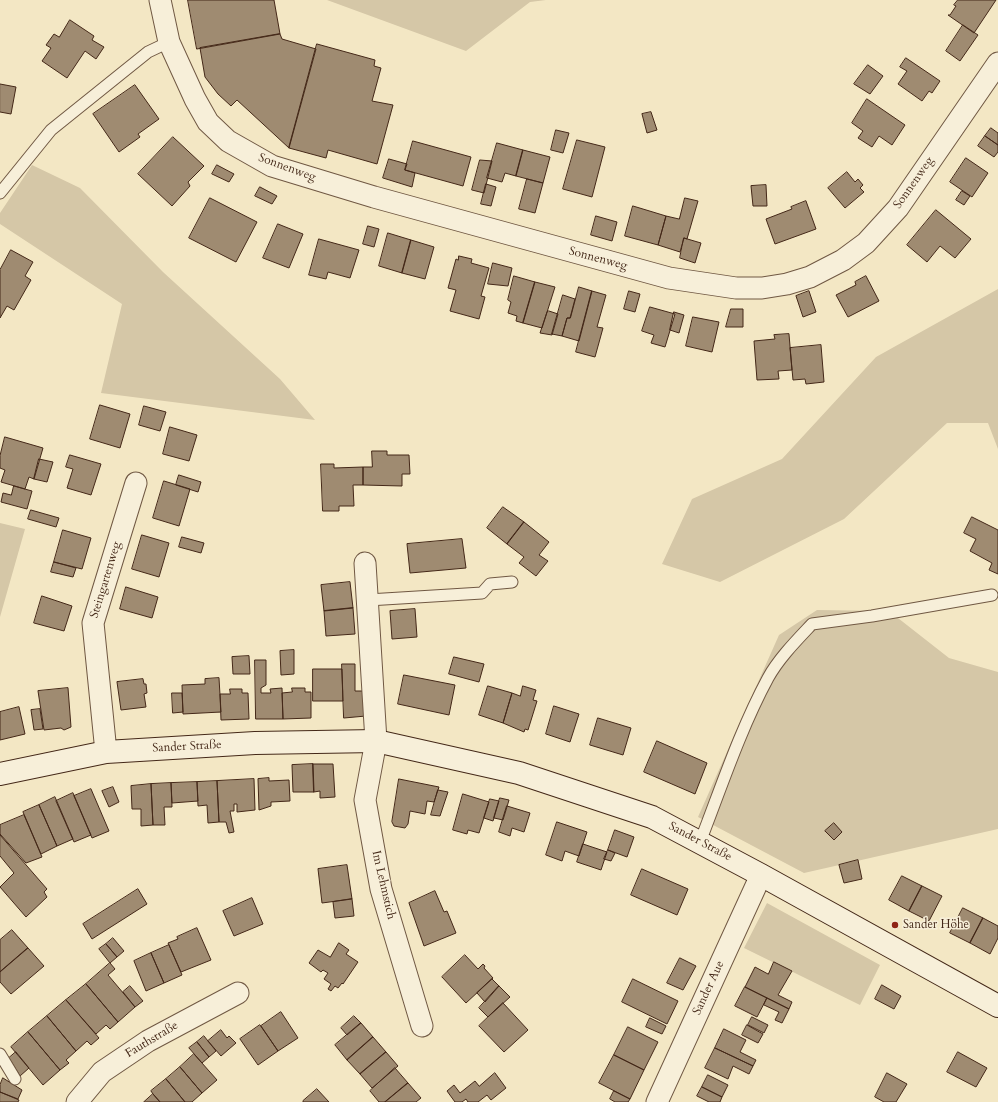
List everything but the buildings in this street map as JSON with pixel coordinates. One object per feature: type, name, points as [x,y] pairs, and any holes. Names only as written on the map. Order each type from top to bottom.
[{"type":"main road","name":"Sander Straße","points":[[0,774],[106,752],[255,743],[376,741],[519,773],[652,817],[761,875],[998,1006]]},
{"type":"street","name":"Sonnenweg","points":[[160,0],[168,42],[195,99],[208,122],[228,141],[272,166],[374,198],[669,278],[736,288],[762,288],[787,284],[810,277],[843,260],[866,243],[898,208],[998,63]]},
{"type":"street","name":"Steingartenweg","points":[[106,752],[93,623],[136,483]]},
{"type":"street","points":[[365,563],[376,741]]},
{"type":"street","name":"Im Lehmstich","points":[[376,741],[365,800],[381,889],[422,1026]]},
{"type":"street","name":"Sander Aue","points":[[657,1102],[761,875]]},
{"type":"street","name":"Fauthstraße","points":[[77,1102],[102,1072],[141,1045],[238,993]]},
{"type":"lane","points":[[0,193],[51,130],[148,52],[168,42]]},
{"type":"lane","points":[[368,600],[482,593],[490,584],[512,582]]},
{"type":"lane","points":[[700,842],[744,731],[769,677],[792,646],[812,624],[872,616],[992,595]]},
{"type":"lane","points":[[0,1054],[15,1079]]},
{"type":"shaded area","points":[[327,0],[546,0],[530,2],[466,51]]},
{"type":"shaded area","points":[[32,165],[80,188],[163,272],[280,379],[315,420],[101,393],[122,304],[0,224],[0,213]]},
{"type":"shaded area","points":[[998,289],[998,449],[988,423],[947,423],[844,519],[720,582],[662,564],[692,499],[782,459],[876,357]]},
{"type":"shaded area","points":[[0,523],[25,529],[0,617]]},
{"type":"shaded area","points":[[817,610],[889,611],[949,658],[998,672],[998,829],[804,873],[698,817],[779,635]]},
{"type":"shaded area","points":[[767,903],[880,965],[860,1005],[744,948]]},
{"type":"place","name":"Sander Höhe","points":[[895,925]]}]
